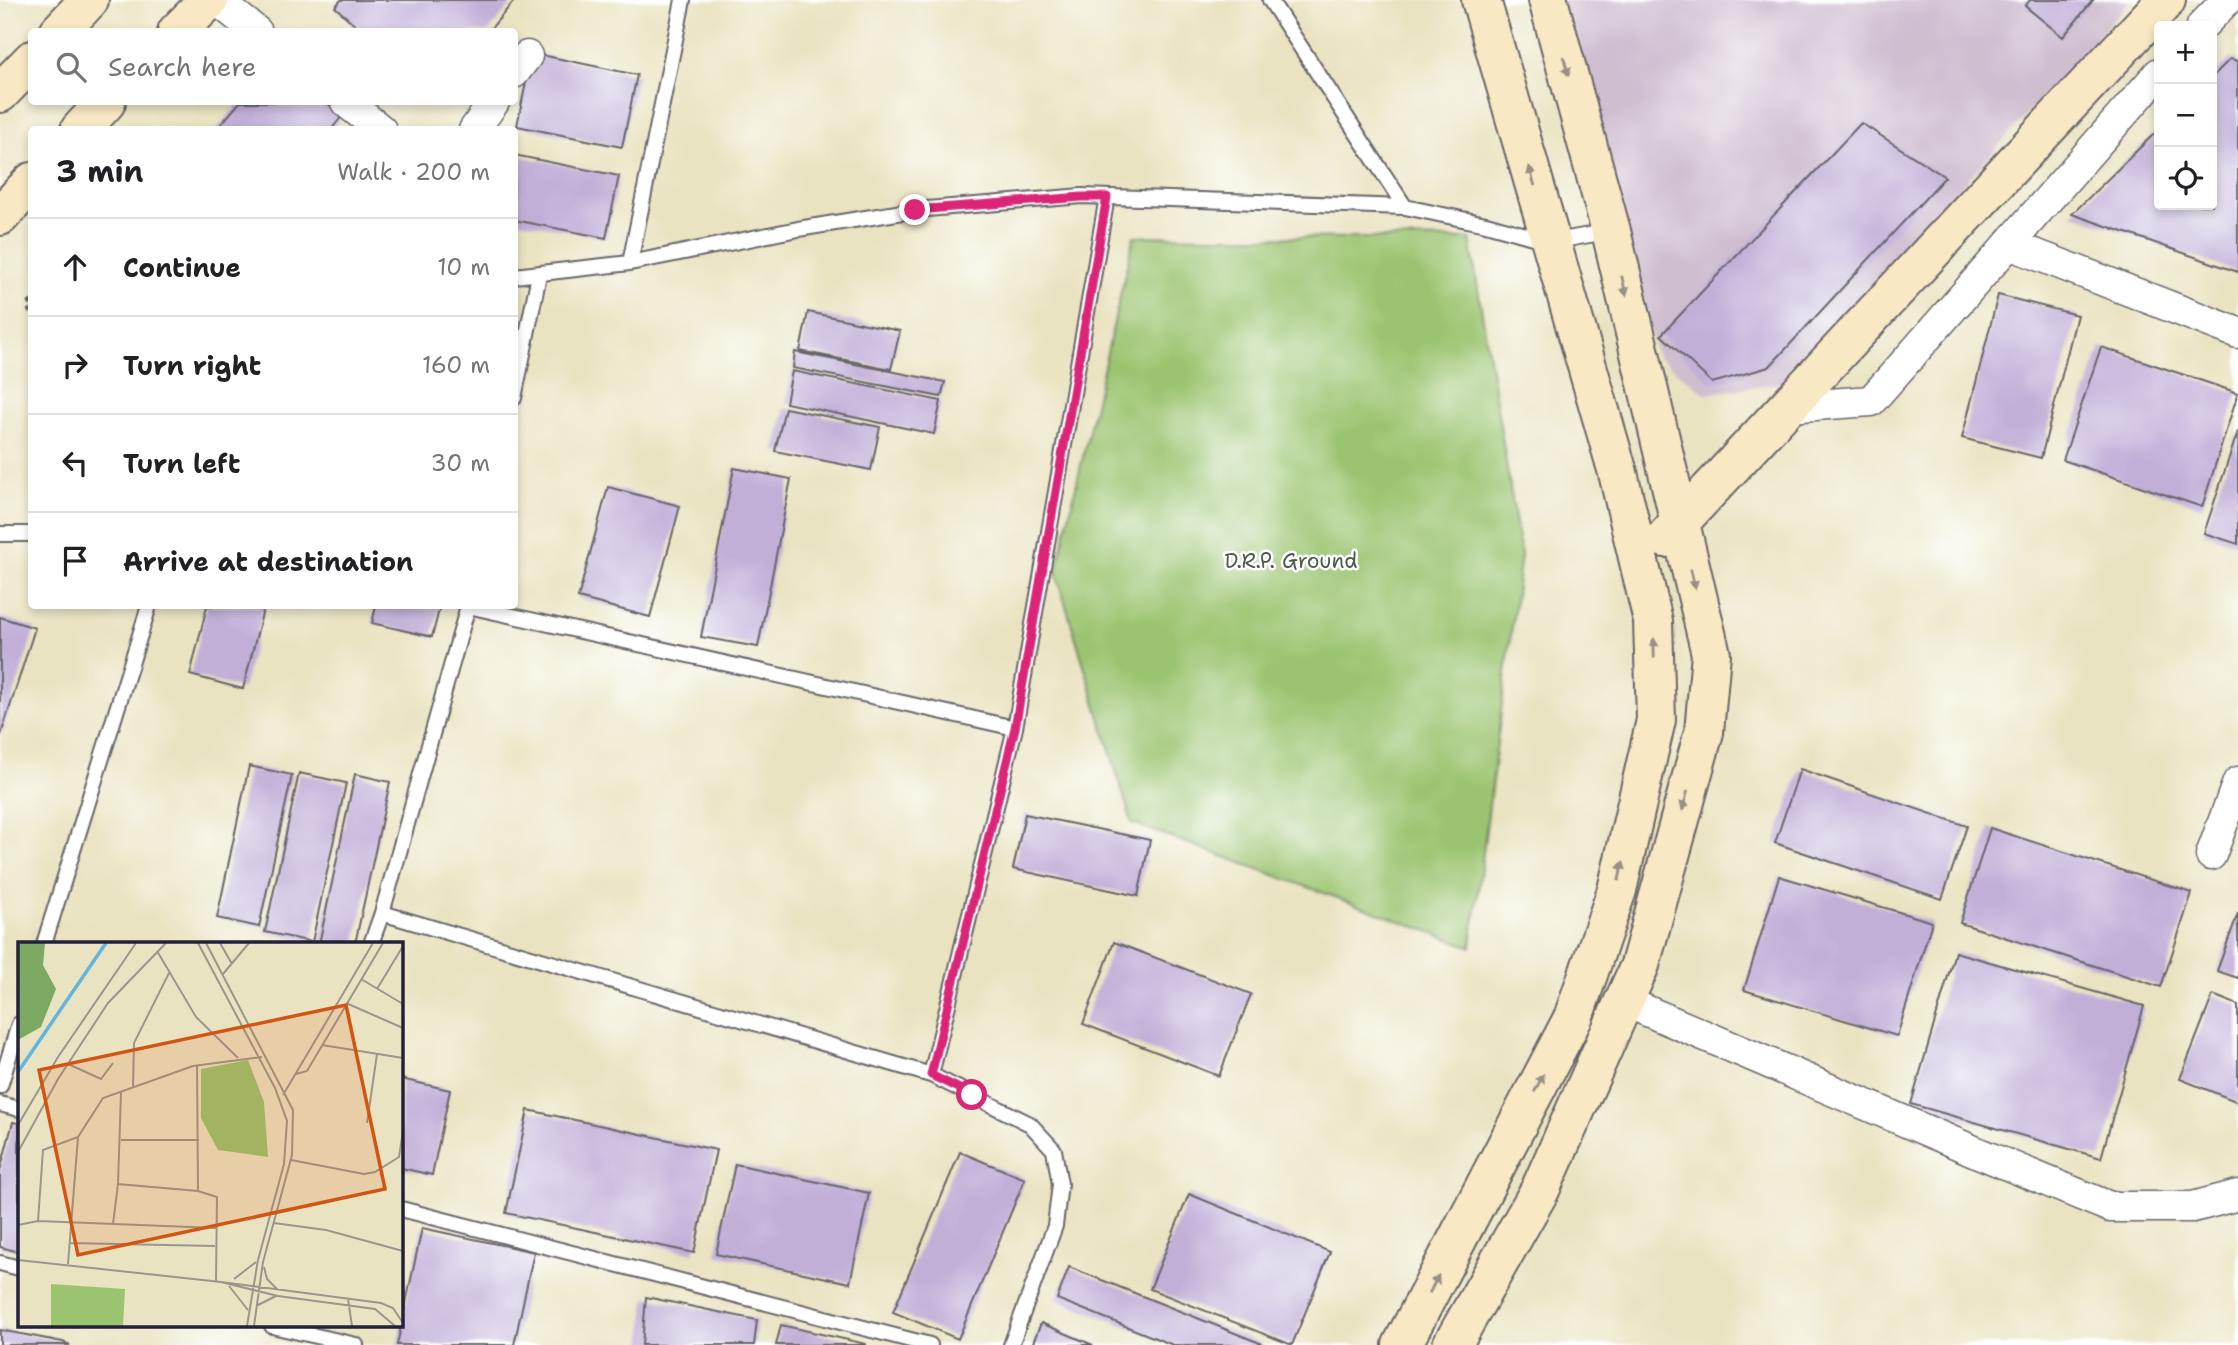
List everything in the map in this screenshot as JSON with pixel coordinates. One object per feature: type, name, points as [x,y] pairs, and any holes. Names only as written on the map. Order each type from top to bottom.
[{"type":"main road","points":[[63,28],[89,0]]},
{"type":"main road","points":[[181,28],[209,0]]},
{"type":"main road","points":[[1402,1345],[1573,1018],[1617,890],[1656,720],[1653,621],[1618,473],[1481,0]]},
{"type":"main road","points":[[1452,1345],[1539,1190],[1640,965],[1704,732],[1710,654],[1611,231],[1548,0]]},
{"type":"main road","points":[[1640,565],[2166,0]]},
{"type":"main road","points":[[0,93],[28,64]]},
{"type":"main road","points":[[84,126],[103,105]]},
{"type":"main road","points":[[0,216],[28,186]]},
{"type":"street","points":[[218,0],[252,28]]},
{"type":"street","points":[[2207,21],[2227,0]]},
{"type":"street","points":[[1787,407],[1871,401],[2154,80]]},
{"type":"street","points":[[350,105],[376,126]]},
{"type":"street","points":[[477,126],[492,105]]},
{"type":"street","points":[[2009,244],[2238,332]]},
{"type":"street","points":[[2211,855],[2238,782]]},
{"type":"street","points":[[1624,1001],[2110,1207],[2193,1207],[2238,1195]]},
{"type":"lane","points":[[630,263],[683,0]]},
{"type":"lane","points":[[1270,0],[1405,207]]},
{"type":"lane","points":[[931,1075],[1015,728],[1107,197]]},
{"type":"lane","points":[[518,276],[630,263],[798,229],[915,210],[1030,200],[1107,197],[1405,207],[1486,224],[1551,242],[1611,231]]},
{"type":"lane","points":[[518,378],[539,275]]},
{"type":"lane","points":[[0,534],[28,534]]},
{"type":"lane","points":[[45,942],[148,609]]},
{"type":"lane","points":[[372,942],[383,913],[467,609]]},
{"type":"lane","points":[[481,609],[1015,728]]},
{"type":"lane","points":[[383,913],[931,1075],[1030,1124],[1054,1150],[1060,1184],[1055,1226],[1011,1345]]},
{"type":"lane","points":[[0,1086],[18,1027]]},
{"type":"lane","points":[[0,1104],[18,1109]]},
{"type":"lane","points":[[402,1209],[930,1345]]},
{"type":"lane","points":[[0,1263],[18,1268]]},
{"type":"lane","points":[[281,1328],[356,1345]]},
{"type":"shaded area","points":[[1558,0],[2131,0],[1784,382],[1706,394],[1657,356]]},
{"type":"green space","name":"D.R.P. Ground","points":[[1134,236],[1470,239],[1521,555],[1471,947],[1132,823],[1056,573]]},
{"type":"building","points":[[341,0],[515,0],[491,28],[359,28],[335,7]]},
{"type":"building","points":[[2030,0],[2093,0],[2063,37],[2025,6]]},
{"type":"building","points":[[532,53],[637,75],[622,147],[517,126]]},
{"type":"building","points":[[2230,59],[2238,61],[2238,272],[2072,214],[2154,134],[2154,210],[2217,210],[2217,72]]},
{"type":"building","points":[[237,105],[329,105],[342,116],[334,126],[219,126]]},
{"type":"building","points":[[1861,123],[1945,177],[1769,367],[1712,383],[1661,335]]},
{"type":"building","points":[[518,156],[619,176],[606,238],[518,221]]},
{"type":"building","points":[[1998,295],[2077,315],[2041,458],[1962,438]]},
{"type":"building","points":[[808,312],[900,331],[891,369],[800,351]]},
{"type":"building","points":[[2101,347],[2238,393],[2202,507],[2063,460]]},
{"type":"building","points":[[795,352],[945,382],[941,397],[793,368]]},
{"type":"building","points":[[792,371],[941,401],[934,434],[786,403]]},
{"type":"building","points":[[785,408],[880,427],[871,470],[775,451]]},
{"type":"building","points":[[2238,431],[2238,544],[2204,533]]},
{"type":"building","points":[[734,468],[791,479],[758,647],[701,637]]},
{"type":"building","points":[[608,487],[680,506],[650,617],[578,598]]},
{"type":"building","points":[[206,609],[263,609],[243,689],[190,675]]},
{"type":"building","points":[[375,609],[439,609],[432,637],[372,623]]},
{"type":"building","points":[[0,617],[35,628],[1,735],[0,735]]},
{"type":"building","points":[[249,766],[292,775],[259,927],[217,918]]},
{"type":"building","points":[[1800,769],[1967,826],[1942,899],[1775,843]]},
{"type":"building","points":[[299,773],[346,783],[312,942],[265,932]]},
{"type":"building","points":[[355,774],[390,782],[355,942],[319,942]]},
{"type":"building","points":[[1025,814],[1150,840],[1138,896],[1013,869]]},
{"type":"building","points":[[1990,828],[2192,893],[2161,987],[1960,923]]},
{"type":"building","points":[[1779,876],[1932,922],[1897,1036],[1744,990]]},
{"type":"building","points":[[2238,913],[2238,978],[2217,971]]},
{"type":"building","points":[[1114,942],[1251,994],[1219,1076],[1083,1024]]},
{"type":"building","points":[[1955,952],[2144,1006],[2101,1158],[1911,1104]]},
{"type":"building","points":[[2213,995],[2238,1005],[2238,1102],[2180,1079]]},
{"type":"building","points":[[402,1079],[450,1090],[432,1175],[402,1168]]},
{"type":"building","points":[[528,1110],[716,1150],[694,1253],[506,1213]]},
{"type":"building","points":[[13,1122],[18,1123],[18,1252],[0,1247],[0,1171]]},
{"type":"building","points":[[960,1152],[1025,1179],[958,1339],[893,1312]]},
{"type":"building","points":[[735,1164],[869,1193],[850,1283],[716,1254]]},
{"type":"building","points":[[1189,1194],[1330,1252],[1292,1345],[1150,1289]]},
{"type":"building","points":[[422,1228],[534,1252],[514,1345],[397,1345]]},
{"type":"building","points":[[1069,1267],[1265,1345],[1173,1345],[1057,1299]]},
{"type":"building","points":[[646,1297],[757,1320],[754,1345],[642,1345]]},
{"type":"building","points":[[1041,1323],[1093,1345],[1032,1345]]},
{"type":"building","points":[[781,1325],[866,1344],[866,1345],[776,1345]]},
{"type":"building","points":[[0,1330],[63,1342],[70,1345],[0,1345]]},
{"type":"route","points":[[915,210],[1107,197],[1015,728],[931,1075],[972,1095]]}]
